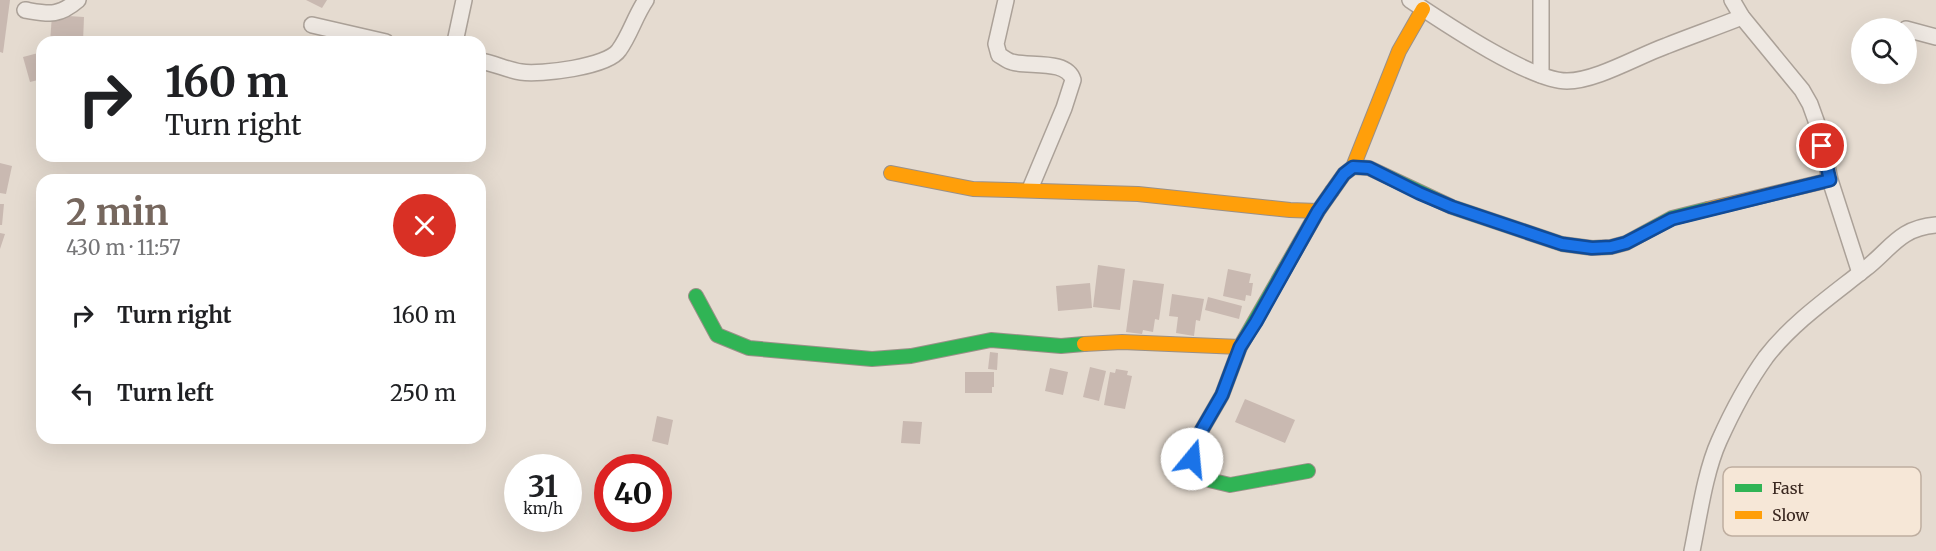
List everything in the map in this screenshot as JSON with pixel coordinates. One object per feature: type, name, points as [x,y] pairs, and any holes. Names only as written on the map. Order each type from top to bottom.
[{"type":"street","points":[[25,10],[51,14],[60,12],[78,0]]},
{"type":"street","points":[[456,36],[464,0]]},
{"type":"street","points":[[486,62],[517,72],[530,73],[569,69],[605,60],[619,51],[646,0]]},
{"type":"street","points":[[1006,0],[996,44],[999,55],[1011,62],[1060,68],[1068,71],[1073,80],[1064,108],[1030,189]]},
{"type":"street","points":[[1541,0],[1541,75]]},
{"type":"street","points":[[1732,0],[1802,90],[1810,104],[1819,129],[1830,180],[1860,273]]},
{"type":"street","points":[[1308,471],[1230,485],[1209,480],[1199,471],[1192,459],[1193,445],[1222,395],[1240,347],[1318,211],[1344,174],[1353,167],[1417,4],[1498,55],[1541,75],[1566,81],[1583,79],[1743,17]]},
{"type":"street","points":[[312,25],[360,36]]},
{"type":"street","points":[[1917,32],[1936,37]]},
{"type":"street","points":[[1353,167],[1369,168],[1452,207],[1562,244],[1592,248],[1626,243],[1672,219],[1830,180]]},
{"type":"street","points":[[891,173],[973,189],[1138,194],[1318,211]]},
{"type":"street","points":[[1692,551],[1705,490],[1719,442],[1744,393],[1767,357],[1793,328],[1860,273],[1897,238],[1914,230],[1936,225]]},
{"type":"street","points":[[696,296],[717,335],[749,348],[872,360],[911,356],[991,340],[1061,346],[1122,342],[1240,347]]},
{"type":"building","points":[[0,0],[10,0],[3,53],[0,52]]},
{"type":"building","points":[[306,0],[327,0],[322,8]]},
{"type":"building","points":[[52,15],[84,17],[83,36],[50,36]]},
{"type":"building","points":[[36,54],[36,80],[30,82],[23,57]]},
{"type":"building","points":[[0,163],[12,166],[6,194],[0,193]]},
{"type":"building","points":[[0,204],[4,204],[2,225],[0,225]]},
{"type":"building","points":[[0,233],[5,234],[0,249]]},
{"type":"building","points":[[1098,265],[1125,269],[1120,310],[1093,307]]},
{"type":"building","points":[[1228,269],[1251,274],[1249,283],[1253,283],[1251,296],[1246,295],[1245,301],[1223,296]]},
{"type":"building","points":[[1133,280],[1164,284],[1159,320],[1155,319],[1153,332],[1143,330],[1142,334],[1126,332]]},
{"type":"building","points":[[1090,283],[1092,308],[1058,311],[1056,286]]},
{"type":"building","points":[[1172,294],[1204,299],[1200,321],[1196,320],[1194,336],[1176,333],[1178,317],[1169,316]]},
{"type":"building","points":[[1208,297],[1242,306],[1239,319],[1205,310]]},
{"type":"building","points":[[990,352],[998,353],[997,370],[988,369]]},
{"type":"building","points":[[1090,367],[1106,371],[1099,401],[1083,397]]},
{"type":"building","points":[[1050,368],[1068,372],[1063,395],[1045,391]]},
{"type":"building","points":[[1116,369],[1128,371],[1127,375],[1132,376],[1125,409],[1104,405],[1110,372],[1115,373]]},
{"type":"building","points":[[965,372],[994,372],[992,393],[965,393]]},
{"type":"building","points":[[1245,399],[1295,420],[1285,443],[1235,422]]},
{"type":"building","points":[[657,416],[673,420],[668,445],[652,441]]},
{"type":"building","points":[[903,421],[922,422],[920,444],[901,443]]},
{"type":"traffic: fast","points":[[1353,167],[1369,168],[1452,207],[1562,244],[1592,248],[1626,243],[1672,218],[1708,209]]},
{"type":"traffic: fast","points":[[1308,471],[1230,485],[1209,480],[1199,471],[1192,459],[1193,445],[1222,395],[1240,347],[1318,211],[1332,191]]},
{"type":"traffic: fast","points":[[696,296],[717,335],[749,348],[872,359],[911,356],[991,340],[1061,346],[1084,344]]},
{"type":"traffic: slow","points":[[1332,191],[1344,174],[1353,167],[1399,51],[1423,9]]},
{"type":"traffic: slow","points":[[891,173],[973,189],[1138,194],[1318,211]]},
{"type":"traffic: slow","points":[[1708,209],[1830,180]]},
{"type":"traffic: slow","points":[[1084,344],[1122,342],[1240,347]]},
{"type":"route","points":[[1192,459],[1193,445],[1222,395],[1240,347],[1318,211],[1344,174],[1353,167],[1369,168],[1452,207],[1562,244],[1592,248],[1626,243],[1672,219],[1830,180],[1822,146]]}]
